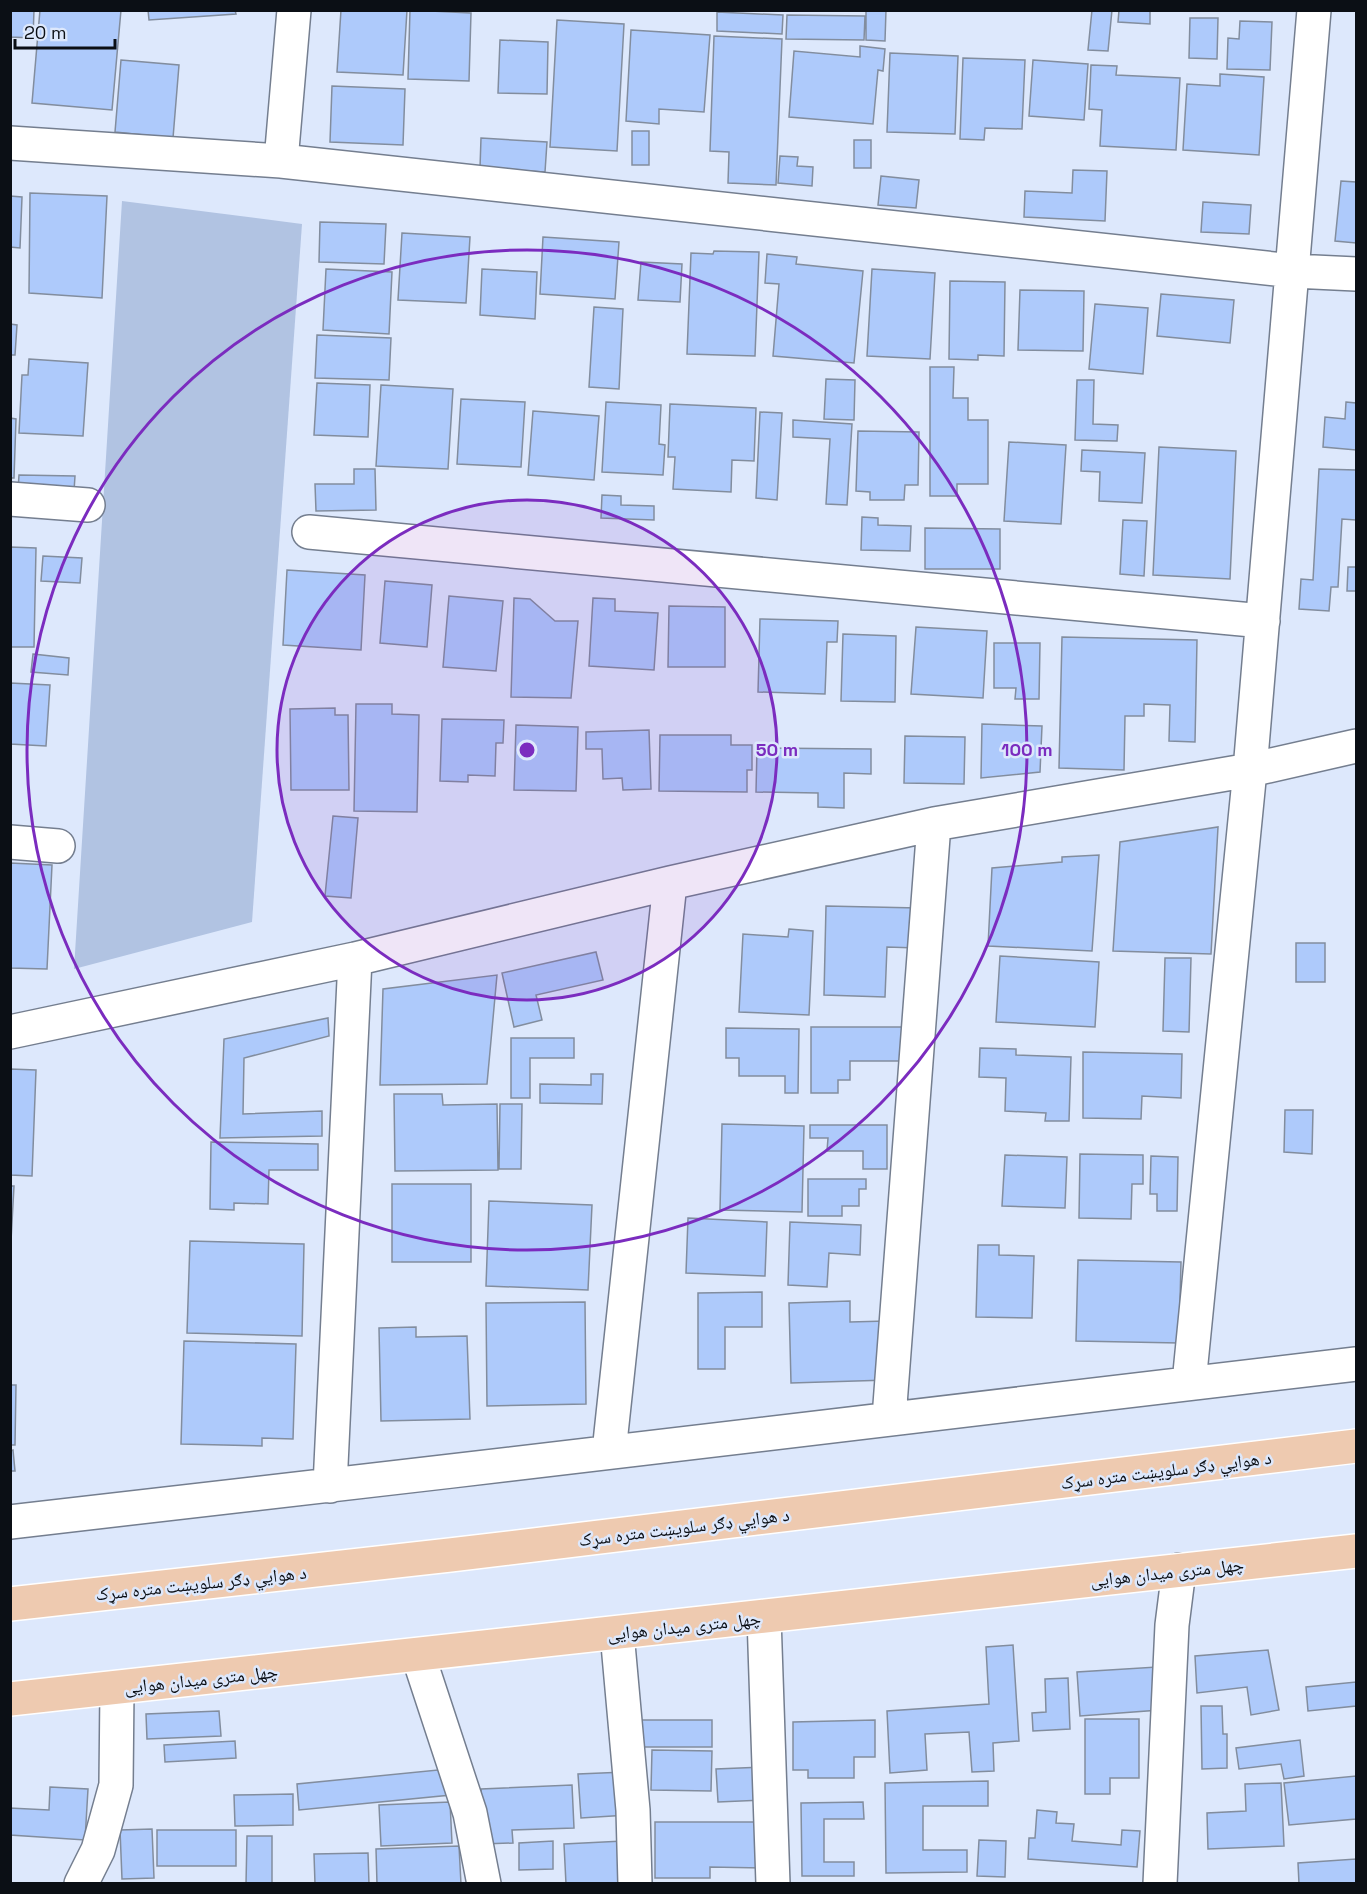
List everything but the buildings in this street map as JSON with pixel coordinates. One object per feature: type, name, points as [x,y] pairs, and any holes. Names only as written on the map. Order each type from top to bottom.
[{"type":"main road","name":"د هوايي ډګر سلویښت متره سړک","points":[[10,1604],[462,1554],[1356,1446]]},
{"type":"main road","name":"چهل متری میدان هوایی","points":[[10,1699],[1356,1551]]},
{"type":"street","points":[[281,161],[294,10]]},
{"type":"street","points":[[1189,1383],[1250,770],[1314,10]]},
{"type":"street","points":[[10,143],[281,161],[1293,270],[1356,274]]},
{"type":"street","points":[[10,499],[88,505]]},
{"type":"street","points":[[309,532],[1263,621]]},
{"type":"street","points":[[10,1032],[355,959],[934,824],[1250,770],[1356,746]]},
{"type":"street","points":[[889,1418],[934,824]]},
{"type":"street","points":[[10,842],[58,846]]},
{"type":"street","points":[[609,1452],[670,884]]},
{"type":"street","points":[[330,1486],[355,959]]},
{"type":"street","points":[[10,1522],[1356,1364]]},
{"type":"street","points":[[1160,1884],[1172,1625],[1179,1570]]},
{"type":"street","points":[[764,1617],[773,1884]]},
{"type":"street","points":[[617,1633],[633,1810],[635,1884]]},
{"type":"street","points":[[418,1655],[470,1813],[484,1884]]},
{"type":"street","points":[[81,1884],[98,1850],[116,1785],[117,1689]]},
{"type":"street","points":[[98,1850],[100,1884]]},
{"type":"shaded area","points":[[122,201],[302,224],[252,922],[74,969]]}]
